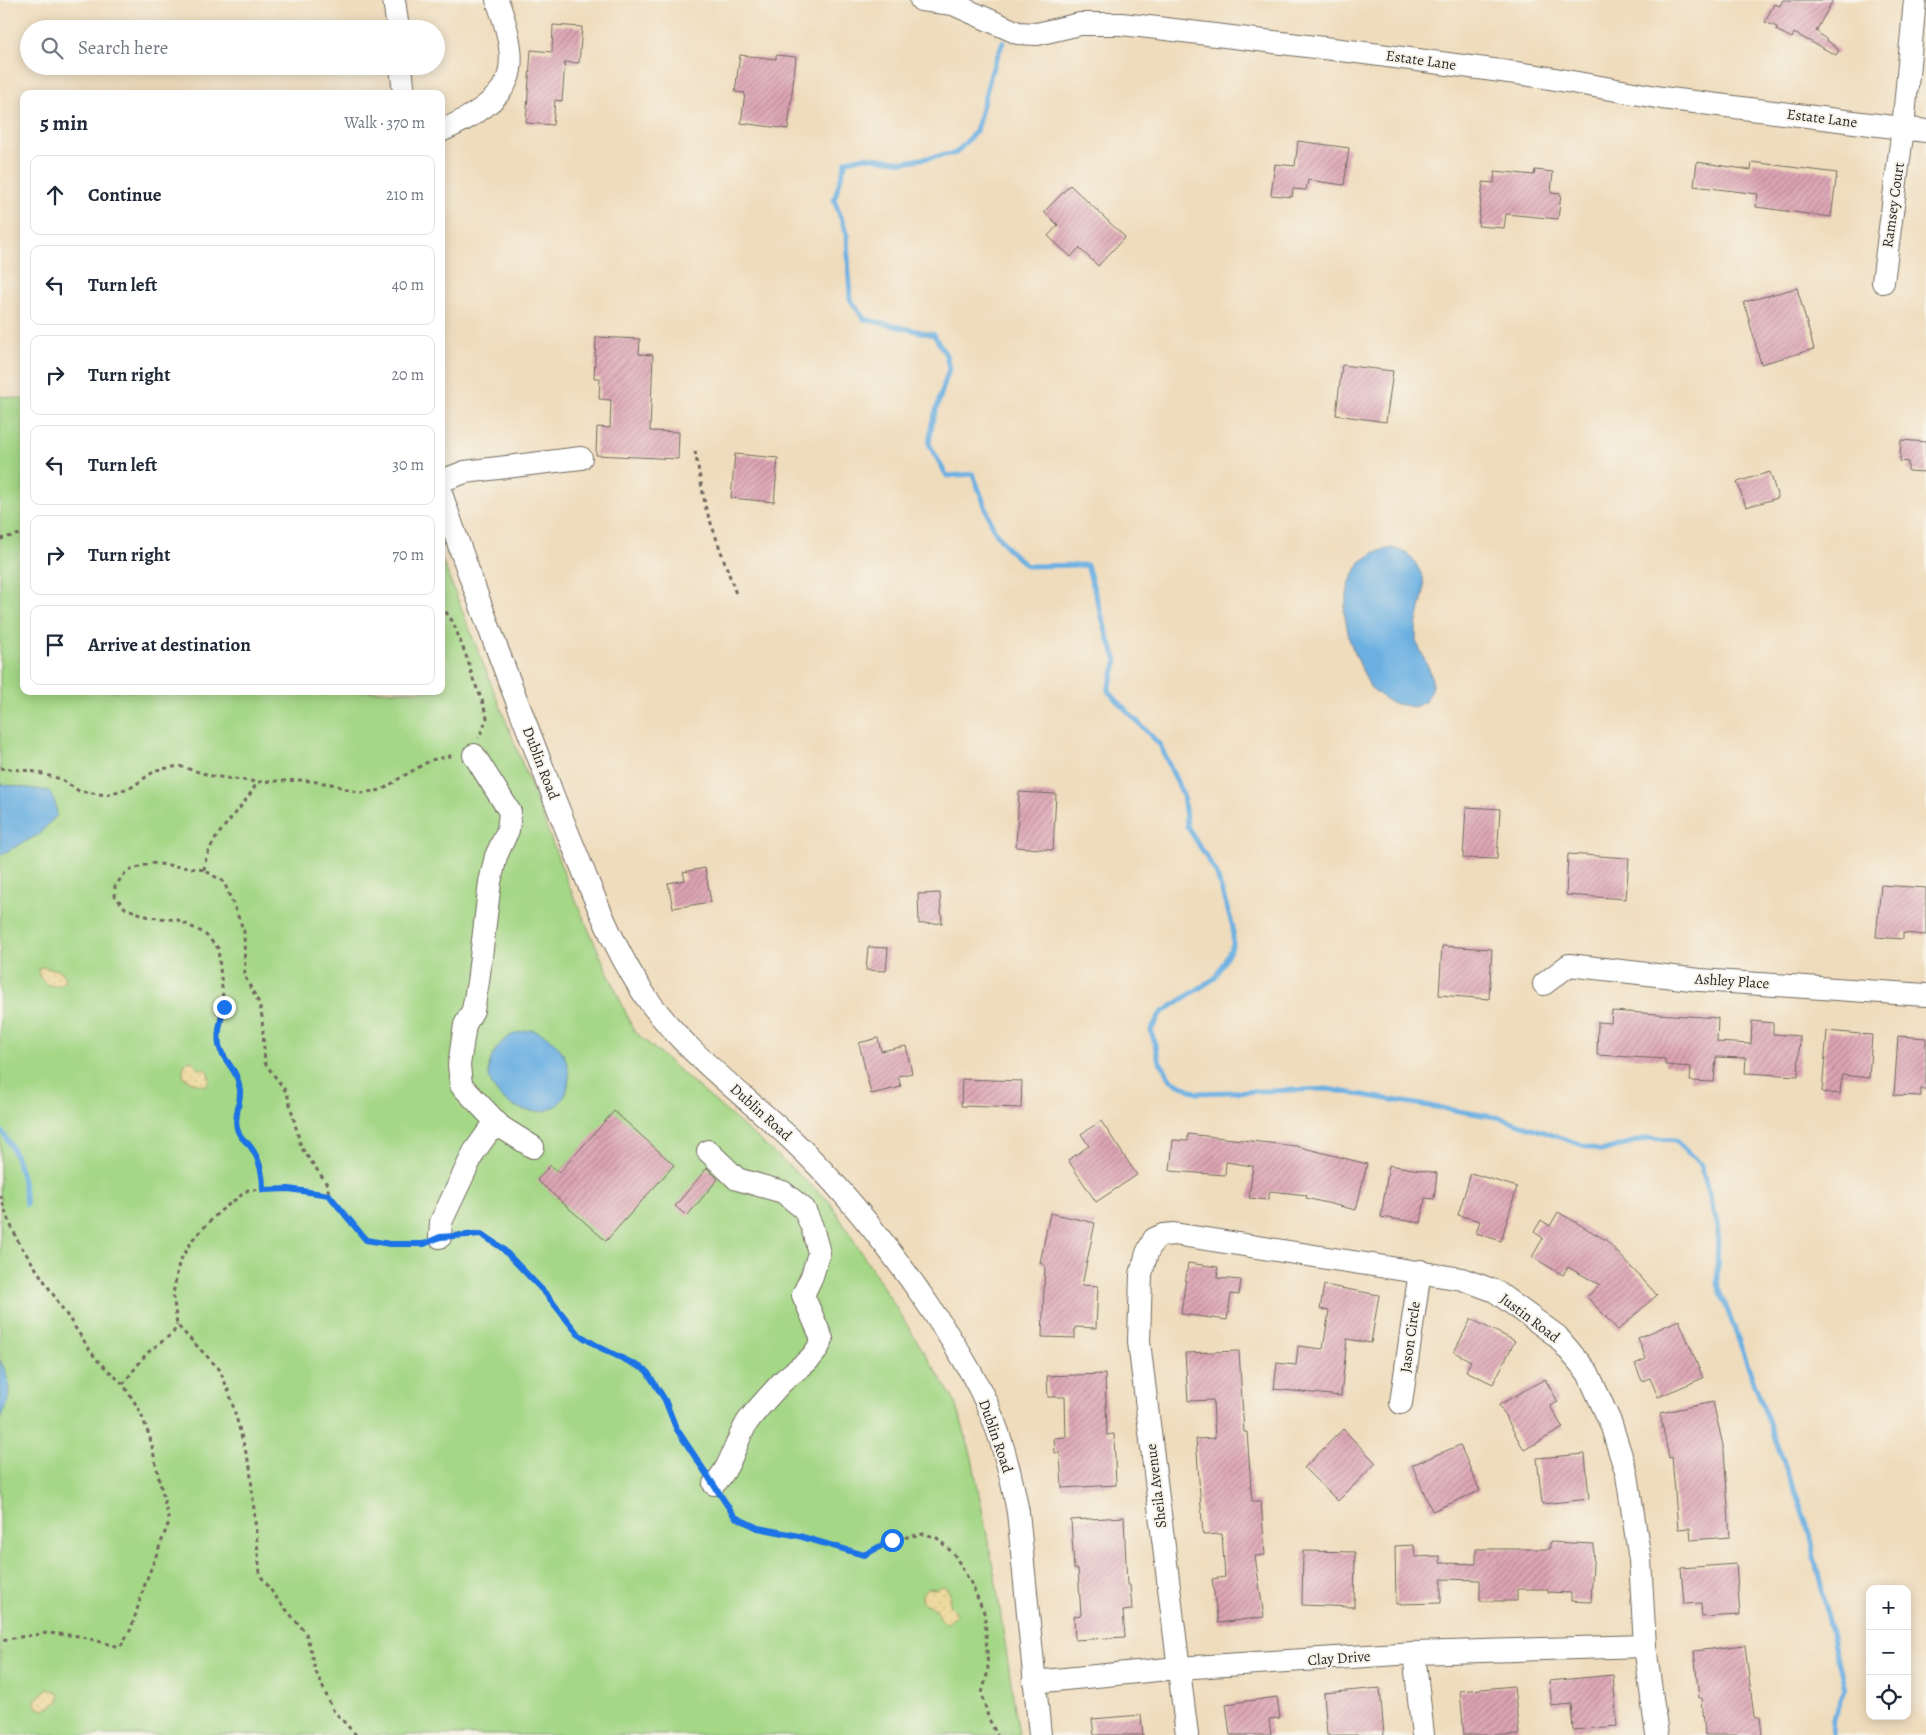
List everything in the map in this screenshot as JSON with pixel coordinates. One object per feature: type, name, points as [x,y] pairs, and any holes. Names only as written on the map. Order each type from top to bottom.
[{"type":"street","points":[[394,0],[397,20]]},
{"type":"street","points":[[445,130],[479,111],[494,98],[507,80],[511,62],[508,35],[497,0]]},
{"type":"street","name":"Estate Lane","points":[[921,0],[953,4],[1018,33],[1037,34],[1080,24],[1130,25],[1340,49],[1538,76],[1662,98],[1926,131]]},
{"type":"street","name":"Ramsey Court","points":[[1882,282],[1904,128],[1915,0]]},
{"type":"street","points":[[403,75],[404,90]]},
{"type":"street","points":[[445,480],[465,472],[581,458]]},
{"type":"street","name":"Dublin Road","points":[[445,505],[467,569],[556,804],[607,927],[622,958],[647,997],[681,1039],[717,1074],[790,1138],[827,1174],[852,1202],[933,1312],[971,1372],[983,1396],[1000,1437],[1018,1512],[1040,1735]]},
{"type":"street","points":[[474,755],[510,812],[508,830],[496,856],[490,882],[478,982],[473,1010],[465,1025],[458,1065],[461,1085],[501,1127],[534,1147]]},
{"type":"street","name":"Ashley Place","points":[[1544,984],[1569,965],[1700,980],[1926,995]]},
{"type":"street","points":[[440,1237],[441,1222],[474,1152],[489,1132],[501,1127]]},
{"type":"street","points":[[708,1151],[737,1179],[784,1192],[804,1209],[812,1227],[819,1253],[812,1276],[803,1295],[822,1339],[818,1350],[805,1365],[782,1382],[748,1421],[723,1476],[714,1484]]},
{"type":"street","name":"Justin Road","points":[[1154,1239],[1163,1235],[1174,1234],[1462,1278],[1494,1291],[1557,1336],[1588,1373],[1610,1424],[1627,1476],[1640,1560],[1645,1646],[1657,1735]]},
{"type":"street","name":"Sheila Avenue","points":[[1154,1239],[1140,1274],[1139,1342],[1187,1735]]},
{"type":"street","name":"Jason Circle","points":[[1401,1403],[1420,1271]]},
{"type":"street","name":"Clay Drive","points":[[1034,1682],[1178,1668],[1414,1653],[1645,1646]]},
{"type":"street","points":[[1414,1653],[1423,1735]]},
{"type":"path","points":[[695,451],[706,509],[736,594]]},
{"type":"path","points":[[0,539],[20,534]]},
{"type":"path","points":[[0,768],[31,771],[61,779],[79,791],[106,795],[132,787],[156,770],[179,766],[212,776],[257,782],[303,780],[331,784],[360,793],[382,790],[431,760],[456,754],[474,755],[487,718],[482,700],[472,679],[468,661],[452,622],[445,611]]},
{"type":"path","points":[[204,870],[205,858],[217,837],[250,796],[257,782]]},
{"type":"path","points":[[263,1190],[259,1160],[250,1145],[239,1135],[236,1124],[240,1091],[236,1073],[219,1046],[218,1030],[224,1007],[218,948],[204,933],[178,920],[148,917],[125,908],[115,896],[115,886],[127,871],[152,863],[204,870],[224,882],[244,931],[245,977],[259,1002],[262,1017],[265,1063],[286,1093],[301,1147],[327,1184],[329,1195],[366,1240],[390,1244],[424,1244],[440,1237],[481,1234],[502,1248],[526,1272],[578,1334],[601,1348],[646,1370],[665,1400],[676,1428],[735,1517],[758,1528],[799,1536],[864,1555],[892,1540],[922,1534],[936,1536],[954,1554],[972,1585],[985,1615],[988,1671],[982,1694],[988,1717],[998,1735]]},
{"type":"path","points":[[123,1384],[147,1353],[173,1334],[177,1325],[173,1294],[179,1263],[193,1239],[219,1212],[248,1190],[289,1189],[329,1195]]},
{"type":"path","points":[[0,1195],[19,1244],[40,1277],[96,1359],[123,1384],[140,1411],[147,1429],[169,1522],[145,1584],[131,1630],[120,1647],[79,1636],[47,1633],[0,1640]]},
{"type":"path","points":[[177,1325],[220,1370],[230,1395],[250,1467],[260,1574],[278,1600],[306,1633],[316,1672],[333,1710],[356,1735]]},
{"type":"green space","points":[[0,396],[20,398],[20,695],[445,695],[445,567],[566,879],[634,1031],[829,1201],[956,1403],[972,1458],[995,1577],[1019,1735],[0,1735]]},
{"type":"sand","points":[[42,967],[59,970],[63,973],[65,981],[52,986],[44,982],[38,970]]},
{"type":"sand","points":[[191,1060],[198,1069],[207,1070],[210,1080],[205,1086],[184,1077],[184,1067]]},
{"type":"sand","points":[[941,1586],[945,1587],[950,1593],[949,1605],[956,1614],[948,1623],[942,1621],[936,1609],[922,1602],[922,1594],[928,1588],[936,1589]]},
{"type":"sand","points":[[48,1688],[56,1691],[60,1696],[59,1701],[45,1710],[36,1707],[35,1700]]},
{"type":"water","points":[[1392,548],[1406,552],[1416,564],[1423,577],[1424,591],[1416,626],[1416,641],[1429,669],[1433,684],[1426,701],[1415,707],[1396,704],[1385,699],[1370,687],[1350,642],[1344,612],[1349,584],[1360,562],[1375,552]]},
{"type":"water","points":[[0,784],[49,791],[55,802],[57,815],[38,835],[0,855]]},
{"type":"water","points":[[531,1030],[541,1033],[556,1045],[562,1052],[569,1070],[567,1090],[558,1104],[545,1111],[530,1111],[515,1106],[501,1097],[492,1085],[489,1070],[494,1053],[501,1043],[514,1034]]},
{"type":"water","points":[[0,1360],[8,1382],[9,1397],[0,1419]]},
{"type":"building","points":[[1783,0],[1833,0],[1816,31],[1839,50],[1836,55],[1794,33],[1792,38],[1776,30],[1777,27],[1765,22],[1774,4],[1780,6]]},
{"type":"building","points":[[553,25],[582,27],[579,63],[565,62],[562,101],[555,100],[553,125],[526,123],[531,50],[552,52]]},
{"type":"building","points":[[740,55],[776,59],[776,55],[796,57],[788,129],[741,123],[745,93],[735,92]]},
{"type":"building","points":[[1298,141],[1349,148],[1344,185],[1308,180],[1306,190],[1293,189],[1292,197],[1271,195],[1275,164],[1295,166]]},
{"type":"building","points":[[1697,162],[1751,170],[1752,162],[1837,173],[1831,217],[1756,207],[1758,194],[1694,186]]},
{"type":"building","points":[[1535,170],[1553,172],[1551,193],[1561,194],[1558,219],[1506,214],[1504,228],[1478,226],[1483,182],[1494,183],[1495,171],[1534,175]]},
{"type":"building","points":[[1070,185],[1125,237],[1098,266],[1079,248],[1071,257],[1048,236],[1058,225],[1044,212]]},
{"type":"building","points":[[1797,288],[1814,349],[1761,364],[1744,302]]},
{"type":"building","points":[[596,337],[640,339],[639,354],[653,355],[650,431],[679,432],[678,459],[596,455],[597,427],[610,428],[611,400],[599,399],[600,378],[594,378]]},
{"type":"building","points":[[1342,365],[1393,371],[1386,422],[1336,415]]},
{"type":"building","points":[[1901,440],[1926,442],[1926,472],[1908,471],[1908,462],[1900,461]]},
{"type":"building","points":[[735,454],[778,458],[774,502],[731,498]]},
{"type":"building","points":[[1770,472],[1778,498],[1746,507],[1737,482]]},
{"type":"building","points":[[1019,792],[1056,794],[1053,850],[1016,847]]},
{"type":"building","points":[[1466,807],[1500,809],[1497,859],[1463,858]]},
{"type":"building","points":[[1568,854],[1629,858],[1626,899],[1566,895]]},
{"type":"building","points":[[705,868],[711,902],[673,908],[668,883],[685,880],[683,872]]},
{"type":"building","points":[[1881,885],[1926,888],[1926,935],[1903,933],[1903,939],[1876,937]]},
{"type":"building","points":[[940,893],[942,923],[919,924],[918,894]]},
{"type":"building","points":[[1442,946],[1492,949],[1489,999],[1439,995]]},
{"type":"building","points":[[868,947],[888,948],[886,971],[866,970]]},
{"type":"building","points":[[1612,1011],[1718,1018],[1717,1042],[1751,1044],[1752,1021],[1773,1023],[1773,1034],[1800,1036],[1798,1076],[1745,1073],[1746,1058],[1716,1057],[1714,1082],[1690,1081],[1691,1067],[1665,1065],[1665,1059],[1597,1055],[1598,1022],[1611,1023]]},
{"type":"building","points":[[1827,1031],[1872,1035],[1869,1078],[1842,1075],[1840,1094],[1822,1092]]},
{"type":"building","points":[[1898,1036],[1926,1038],[1926,1089],[1921,1089],[1921,1096],[1894,1095]]},
{"type":"building","points":[[878,1038],[881,1051],[906,1046],[912,1073],[898,1076],[901,1087],[871,1094],[859,1043]]},
{"type":"building","points":[[962,1079],[1022,1081],[1021,1108],[961,1106]]},
{"type":"building","points":[[614,1111],[674,1165],[606,1241],[537,1180],[551,1165],[559,1173]]},
{"type":"building","points":[[1101,1121],[1137,1175],[1096,1202],[1068,1160],[1089,1146],[1081,1134]]},
{"type":"building","points":[[1188,1134],[1296,1146],[1367,1164],[1356,1210],[1306,1198],[1307,1195],[1270,1191],[1268,1200],[1249,1198],[1253,1166],[1226,1162],[1225,1175],[1170,1171],[1173,1140],[1188,1141]]},
{"type":"building","points":[[1389,1165],[1437,1173],[1434,1199],[1425,1198],[1421,1223],[1381,1217]]},
{"type":"building","points":[[707,1168],[718,1179],[687,1216],[675,1206]]},
{"type":"building","points":[[1471,1173],[1517,1187],[1501,1241],[1476,1233],[1480,1221],[1458,1215]]},
{"type":"building","points":[[1558,1212],[1606,1240],[1657,1295],[1618,1330],[1587,1297],[1600,1285],[1568,1267],[1563,1275],[1532,1257],[1543,1238],[1534,1232],[1541,1220],[1550,1226]]},
{"type":"building","points":[[1050,1213],[1095,1223],[1082,1285],[1098,1286],[1096,1328],[1075,1327],[1075,1338],[1042,1337],[1045,1265],[1040,1263]]},
{"type":"building","points":[[1188,1263],[1218,1267],[1217,1278],[1241,1280],[1239,1295],[1231,1294],[1227,1320],[1181,1314]]},
{"type":"building","points":[[1324,1285],[1379,1295],[1371,1343],[1347,1339],[1341,1396],[1274,1389],[1277,1363],[1296,1365],[1298,1346],[1323,1349],[1329,1311],[1320,1309]]},
{"type":"building","points":[[1471,1319],[1515,1341],[1493,1384],[1466,1371],[1471,1361],[1454,1352]]},
{"type":"building","points":[[1679,1320],[1703,1378],[1658,1397],[1650,1378],[1642,1381],[1635,1364],[1646,1359],[1638,1338]]},
{"type":"building","points":[[1239,1351],[1244,1432],[1247,1432],[1252,1501],[1261,1501],[1265,1555],[1255,1556],[1264,1617],[1218,1623],[1212,1579],[1225,1577],[1222,1534],[1203,1535],[1196,1439],[1215,1438],[1213,1400],[1188,1401],[1185,1353]]},
{"type":"building","points":[[1105,1374],[1107,1435],[1114,1434],[1116,1485],[1062,1488],[1060,1453],[1055,1453],[1054,1438],[1066,1437],[1065,1397],[1048,1397],[1047,1376]]},
{"type":"building","points":[[1545,1379],[1558,1402],[1550,1406],[1563,1428],[1524,1450],[1499,1405]]},
{"type":"building","points":[[1713,1402],[1724,1450],[1730,1537],[1691,1540],[1690,1528],[1678,1529],[1672,1457],[1669,1458],[1660,1413]]},
{"type":"building","points":[[1343,1429],[1376,1463],[1338,1501],[1304,1468]]},
{"type":"building","points":[[1460,1445],[1480,1491],[1432,1511],[1412,1465]]},
{"type":"building","points":[[1585,1454],[1589,1499],[1542,1504],[1537,1458]]},
{"type":"building","points":[[1124,1517],[1127,1585],[1130,1585],[1132,1610],[1123,1611],[1125,1637],[1075,1640],[1074,1616],[1081,1615],[1078,1569],[1074,1569],[1071,1520]]},
{"type":"building","points":[[1550,1542],[1594,1544],[1591,1602],[1571,1601],[1571,1593],[1548,1592],[1548,1589],[1517,1589],[1517,1601],[1480,1601],[1480,1580],[1441,1579],[1441,1603],[1396,1604],[1395,1546],[1414,1545],[1415,1557],[1440,1556],[1440,1563],[1476,1564],[1476,1549],[1550,1549]]},
{"type":"building","points":[[1303,1551],[1355,1552],[1354,1607],[1302,1605]]},
{"type":"building","points":[[1736,1564],[1740,1615],[1702,1617],[1701,1603],[1684,1604],[1681,1568]]},
{"type":"building","points":[[1745,1645],[1754,1717],[1760,1717],[1762,1735],[1705,1735],[1702,1698],[1699,1698],[1694,1651]]},
{"type":"building","points":[[1613,1675],[1617,1726],[1573,1730],[1571,1704],[1552,1706],[1549,1681]]},
{"type":"building","points":[[1514,1686],[1519,1735],[1464,1735],[1460,1691]]},
{"type":"building","points":[[1380,1688],[1384,1735],[1327,1735],[1324,1693]]},
{"type":"building","points":[[1277,1697],[1280,1718],[1269,1719],[1271,1735],[1230,1735],[1226,1704]]},
{"type":"building","points":[[1141,1715],[1143,1735],[1094,1735],[1092,1719]]},
{"type":"waterway","points":[[1003,42],[992,70],[976,131],[956,153],[904,162],[865,157],[846,161],[834,200],[847,234],[850,299],[864,319],[934,335],[946,355],[949,369],[932,423],[929,444],[947,476],[973,474],[994,530],[1009,550],[1027,566],[1087,565],[1108,638],[1117,660],[1108,691],[1160,745],[1183,795],[1187,826],[1216,872],[1233,927],[1233,945],[1215,978],[1161,1013],[1151,1030],[1159,1060],[1171,1080],[1197,1093],[1327,1089],[1501,1118],[1601,1151],[1647,1138],[1675,1140],[1701,1165],[1718,1226],[1717,1282],[1806,1522],[1845,1689],[1834,1718],[1833,1735]]},
{"type":"waterway","points":[[0,1129],[11,1146],[19,1165],[26,1204]]},
{"type":"route","points":[[224,1007],[218,1030],[219,1046],[236,1073],[240,1091],[236,1124],[239,1135],[250,1145],[259,1160],[263,1190],[289,1189],[329,1195],[366,1240],[390,1244],[424,1244],[440,1237],[459,1234],[481,1234],[502,1248],[526,1272],[578,1334],[601,1348],[646,1370],[665,1400],[676,1428],[735,1517],[758,1528],[799,1536],[864,1555],[892,1540]]}]
